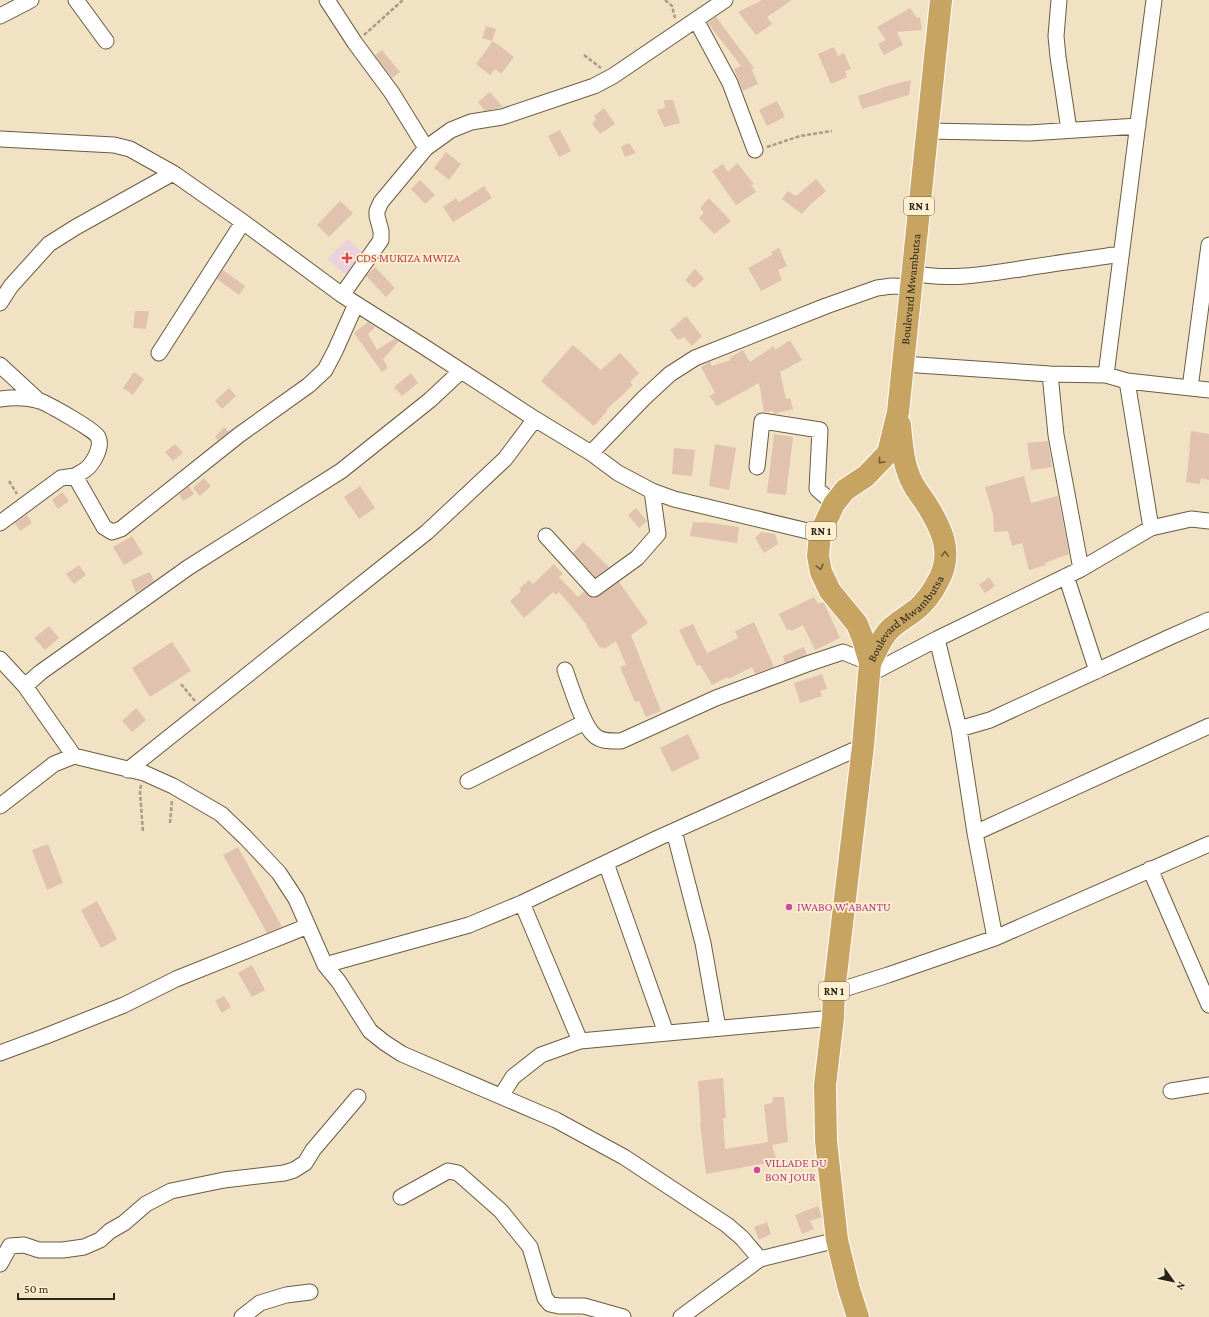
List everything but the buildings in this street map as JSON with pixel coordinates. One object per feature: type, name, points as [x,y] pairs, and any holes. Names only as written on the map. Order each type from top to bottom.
[{"type":"highway","name":"Boulevard Mwambutsa","points":[[870,669],[863,639],[856,624],[830,591],[821,572],[818,556],[820,534],[834,504],[845,490],[866,476],[888,453],[898,412],[941,0]]},
{"type":"highway","name":"Boulevard Mwambutsa","points":[[870,669],[882,639],[890,630],[918,608],[930,595],[942,576],[946,557],[945,542],[940,526],[913,484],[907,471],[903,455],[898,412]]},
{"type":"highway","name":"RN 1","points":[[858,1317],[849,1289],[837,1240],[826,1141],[825,1085],[833,1018],[834,992],[863,746],[870,669]]},
{"type":"street","points":[[0,16],[31,0]]},
{"type":"street","points":[[76,0],[106,41]]},
{"type":"street","points":[[327,0],[355,43],[392,93],[426,148]]},
{"type":"street","points":[[342,295],[381,240],[381,231],[377,211],[381,202],[426,148],[451,130],[471,122],[502,117],[594,86],[613,76],[725,0]]},
{"type":"street","points":[[1059,0],[1056,36],[1069,130]]},
{"type":"street","points":[[1106,375],[1120,254],[1154,0]]},
{"type":"street","points":[[696,20],[734,92],[755,150]]},
{"type":"street","points":[[927,131],[1029,132],[1138,126]]},
{"type":"street","points":[[0,139],[114,145],[130,149],[173,173],[243,222],[342,295],[536,419],[591,452],[618,473],[652,491],[674,499],[820,534]]},
{"type":"street","points":[[0,303],[11,286],[50,244],[76,227],[173,173]]},
{"type":"street","points":[[159,353],[243,222]]},
{"type":"street","points":[[1190,388],[1209,245]]},
{"type":"street","points":[[591,452],[670,374],[695,358],[826,306],[877,288],[892,286],[926,276],[942,277],[1001,272],[1120,254]]},
{"type":"street","points":[[75,476],[104,527],[112,532],[121,529],[239,435],[309,385],[325,370],[356,304]]},
{"type":"street","points":[[903,364],[1050,374],[1106,375],[1127,381],[1209,390]]},
{"type":"street","points":[[0,365],[40,401],[86,427],[98,436],[100,444],[95,457],[86,469],[75,476],[61,478],[0,523]]},
{"type":"street","points":[[25,686],[47,668],[189,567],[341,470],[430,400],[461,371]]},
{"type":"street","points":[[1050,374],[1056,435],[1081,569]]},
{"type":"street","points":[[1127,381],[1151,528]]},
{"type":"street","points":[[0,399],[15,397],[40,401]]},
{"type":"street","points":[[128,770],[427,532],[506,459],[536,419]]},
{"type":"street","points":[[756,467],[762,421],[820,430],[817,489],[834,504]]},
{"type":"street","points":[[546,536],[594,589],[637,558],[658,534],[652,491]]},
{"type":"street","points":[[565,670],[585,722],[594,736],[607,742],[621,740],[716,698],[843,652],[870,669],[937,639],[1081,569],[1151,528],[1191,519],[1209,521]]},
{"type":"street","points":[[1066,576],[1097,672]]},
{"type":"street","points":[[959,729],[990,720],[1209,620]]},
{"type":"street","points":[[937,639],[959,729],[975,833],[995,938]]},
{"type":"street","points":[[0,659],[25,686],[74,756]]},
{"type":"street","points":[[468,780],[585,722]]},
{"type":"street","points":[[975,833],[1209,726]]},
{"type":"street","points":[[325,965],[469,925],[522,903],[674,831],[863,746]]},
{"type":"street","points":[[0,806],[54,764],[74,756],[144,773],[174,786],[221,814],[279,872],[296,899],[325,965],[339,982],[370,1030],[385,1043],[402,1054],[556,1120],[624,1157],[727,1226],[742,1238],[760,1259]]},
{"type":"street","points":[[674,831],[703,943],[718,1028]]},
{"type":"street","points":[[834,992],[995,938],[1209,844]]},
{"type":"street","points":[[606,863],[666,1033]]},
{"type":"street","points":[[1150,869],[1209,1005]]},
{"type":"street","points":[[522,903],[580,1041]]},
{"type":"street","points":[[0,1052],[46,1036],[124,1005],[176,979],[308,926]]},
{"type":"street","points":[[501,1096],[512,1077],[540,1055],[580,1041],[833,1018]]},
{"type":"street","points":[[1171,1091],[1209,1085]]},
{"type":"street","points":[[0,1264],[10,1246],[24,1245],[39,1250],[84,1248],[100,1240],[124,1223],[146,1204],[171,1191],[224,1180],[284,1173],[294,1170],[305,1162],[313,1150],[358,1097]]},
{"type":"street","points":[[401,1197],[448,1171],[458,1173],[501,1211],[530,1247],[547,1302],[560,1306],[584,1306],[623,1317]]},
{"type":"street","points":[[681,1317],[760,1259],[837,1240]]},
{"type":"street","points":[[242,1317],[260,1303],[286,1295],[310,1292]]},
{"type":"path","points":[[355,43],[403,0]]},
{"type":"path","points":[[665,0],[672,6],[679,32]]},
{"type":"path","points":[[584,55],[613,76]]},
{"type":"path","points":[[755,150],[800,136],[832,132]]},
{"type":"path","points":[[181,684],[204,710]]},
{"type":"path","points":[[143,832],[140,792],[144,773]]},
{"type":"path","points":[[170,823],[174,786]]},
{"type":"shaded area","name":"CDS MUKIZA MWIZA","points":[[348,239],[366,256],[346,274],[327,259]]},
{"type":"place","name":"CDS MUKIZA MWIZA","points":[[347,258]]},
{"type":"place","name":"IWABO W'ABANTU","points":[[789,907]]},
{"type":"place","name":"VILLADE DU BON JOUR","points":[[757,1170]]}]
